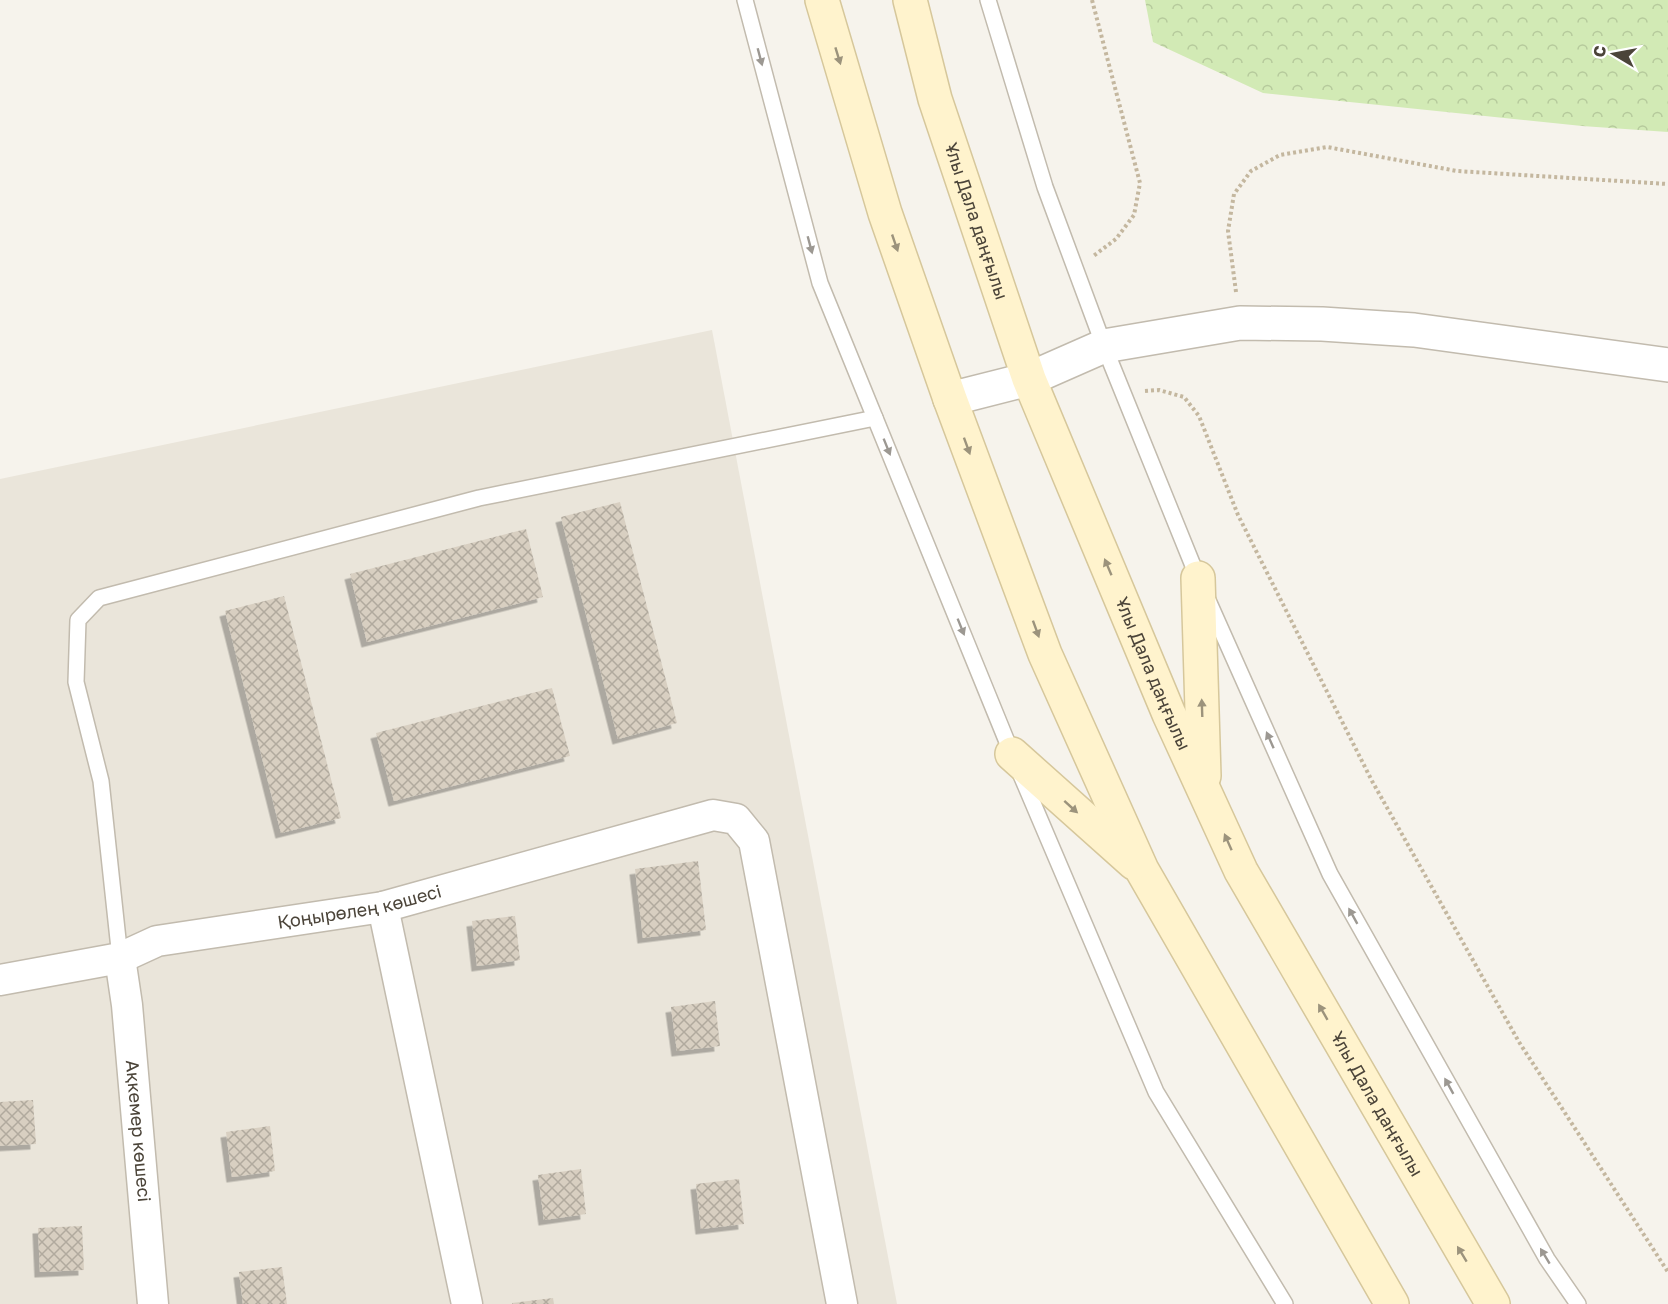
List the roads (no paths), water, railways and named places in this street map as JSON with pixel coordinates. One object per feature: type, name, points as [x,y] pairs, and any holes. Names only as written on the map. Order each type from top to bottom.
[{"type":"main road","points":[[822,0],[885,213],[950,399],[1045,654],[1142,870],[1392,1304]]},
{"type":"main road","name":"Ұлы Дала даңғылы","points":[[909,0],[936,99],[1029,379],[1168,714],[1204,787],[1241,871],[1493,1304]]},
{"type":"main road","points":[[1198,578],[1204,787]]},
{"type":"main road","points":[[1012,754],[1142,870]]},
{"type":"street","points":[[950,399],[1029,379],[1104,346],[1240,322],[1414,330],[1668,365]]},
{"type":"street","name":"Қоңырөлең көшесі","points":[[0,980],[120,958],[157,941],[383,907],[713,815],[736,819],[754,842],[842,1304]]},
{"type":"street","points":[[383,907],[467,1304]]},
{"type":"street","name":"Ақкемер көшесі","points":[[120,958],[127,1005],[153,1304]]},
{"type":"lane","points":[[745,0],[820,283],[1012,754],[1156,1092],[1285,1304]]},
{"type":"lane","points":[[988,0],[1045,187],[1077,267],[1104,346],[1198,578],[1330,874],[1541,1249],[1578,1304]]},
{"type":"lane","points":[[120,958],[101,781],[76,682],[78,620],[99,598],[478,498],[875,418]]}]
